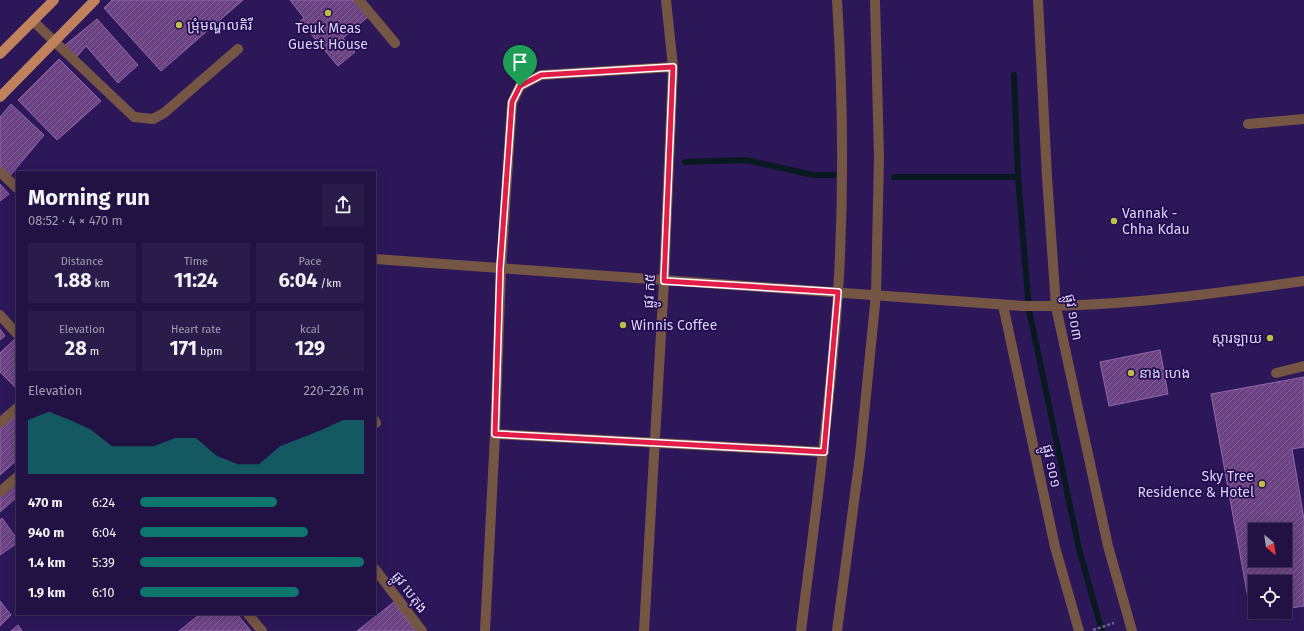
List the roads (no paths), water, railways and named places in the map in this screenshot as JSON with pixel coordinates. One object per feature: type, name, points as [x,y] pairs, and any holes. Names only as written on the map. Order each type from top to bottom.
[{"type":"main road","points":[[0,54],[54,0]]},
{"type":"main road","points":[[0,97],[95,0]]},
{"type":"street","points":[[359,0],[395,43]]},
{"type":"street","name":"ផ្លូវ ក៥","points":[[644,631],[664,281],[673,67],[666,0]]},
{"type":"street","points":[[801,631],[824,452],[838,292],[841,161],[837,0]]},
{"type":"street","points":[[837,631],[860,456],[876,294],[879,157],[875,0]]},
{"type":"street","name":"ផ្លូវ ១០៣","points":[[1038,0],[1046,177],[1056,307],[1108,546],[1132,631]]},
{"type":"street","points":[[33,21],[134,117],[153,119],[164,113],[238,49]]},
{"type":"street","points":[[485,631],[495,434],[500,269],[512,102],[520,86],[541,75],[673,67]]},
{"type":"street","points":[[1248,124],[1304,119]]},
{"type":"street","points":[[0,172],[16,187]]},
{"type":"street","points":[[376,259],[664,281],[876,294],[1003,305],[1056,307],[1212,294],[1304,281]]},
{"type":"street","name":"ផ្លូវ ១០១","points":[[1003,305],[1055,547],[1079,631]]},
{"type":"street","points":[[0,315],[16,333]]},
{"type":"street","points":[[1276,373],[1304,366]]},
{"type":"street","points":[[0,423],[16,409]]},
{"type":"street","points":[[495,434],[824,452]]},
{"type":"street","points":[[0,492],[16,477]]},
{"type":"street","name":"ផ្លូវ បេតុង","points":[[376,570],[422,631]]},
{"type":"street","points":[[249,615],[262,631]]},
{"type":"waterway","points":[[1014,75],[1018,177],[1029,310],[1079,549],[1102,631]]},
{"type":"waterway","points":[[685,162],[746,160],[813,175],[834,175]]},
{"type":"waterway","points":[[894,177],[1018,177]]},
{"type":"place","name":"Teuk Meas Guest House","points":[[328,13]]},
{"type":"place","name":"ម្រុំមណ្ឌលគិរី","points":[[179,25]]},
{"type":"place","name":"Vannak - Chha Kdau","points":[[1114,221]]},
{"type":"place","name":"Winnis Coffee","points":[[623,325]]},
{"type":"place","name":"ស្តារឡាយ","points":[[1270,338]]},
{"type":"place","name":"នាង ហេង","points":[[1131,373]]},
{"type":"place","name":"Sky Tree Residence & Hotel","points":[[1262,484]]}]
